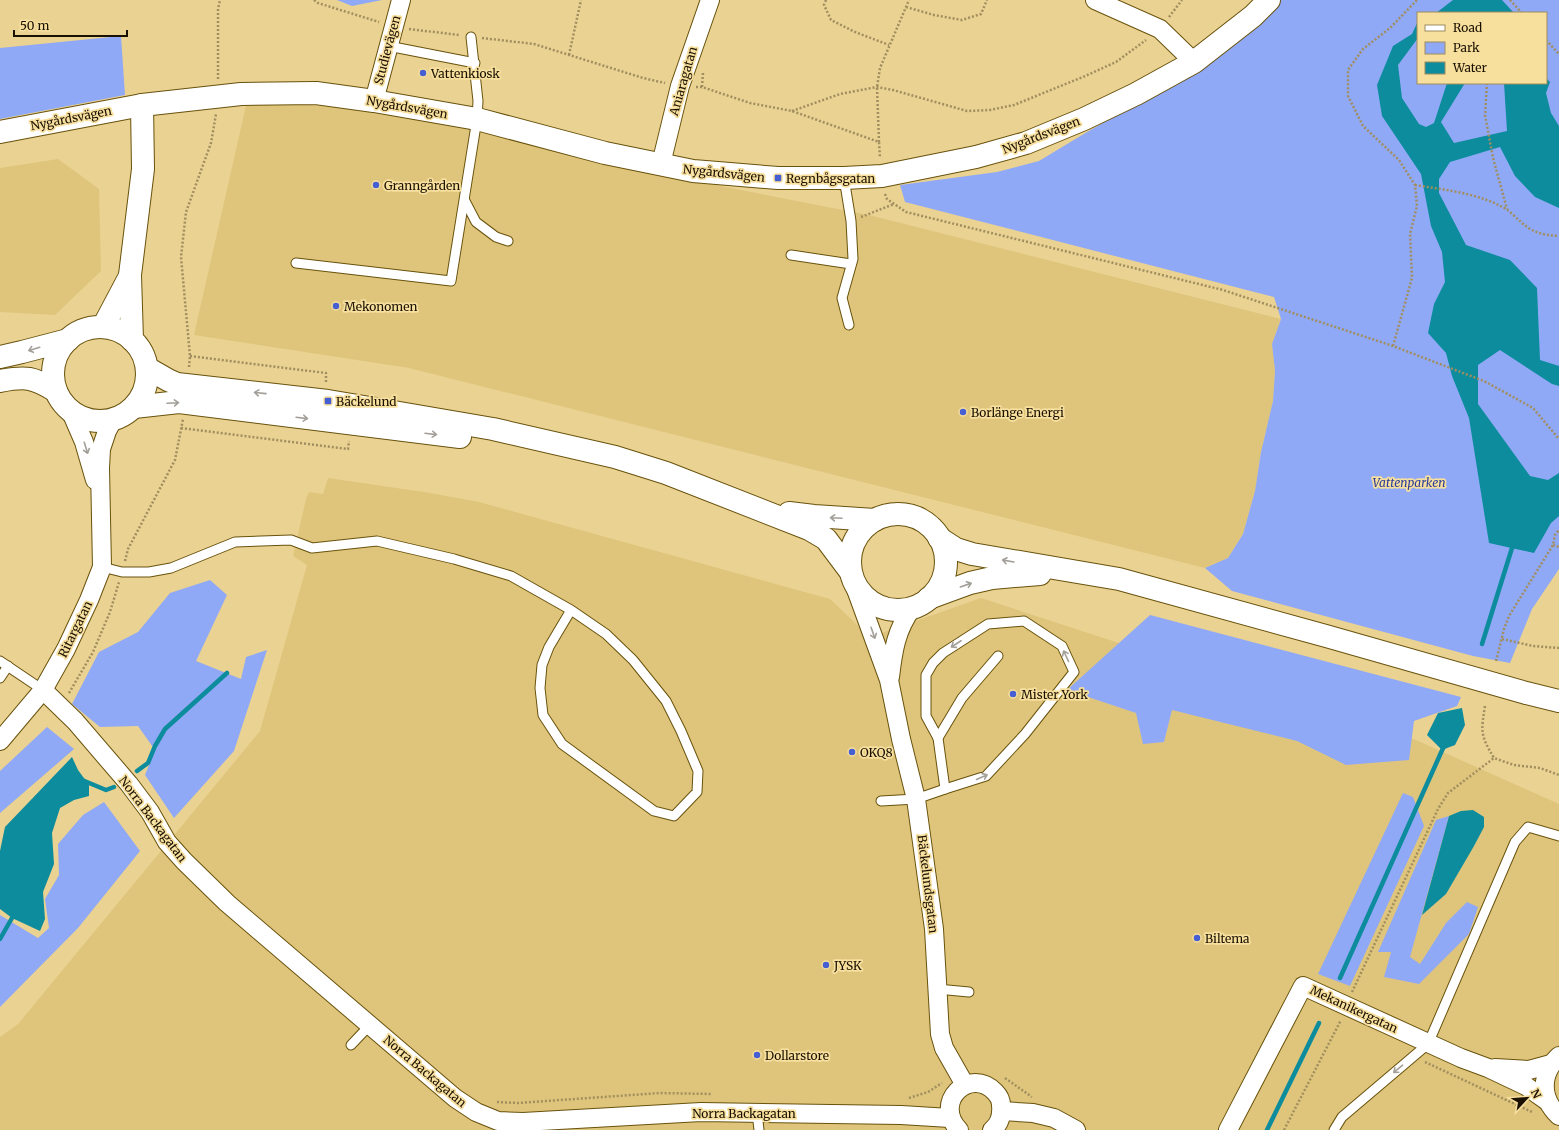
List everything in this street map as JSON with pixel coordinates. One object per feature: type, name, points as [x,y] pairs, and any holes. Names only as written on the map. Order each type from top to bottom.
[{"type":"main road","name":"Nygårdsvägen","points":[[0,132],[142,105],[241,94],[316,93],[374,101],[477,119],[605,153],[693,170],[778,178],[844,178],[882,176],[976,157],[1026,143],[1110,106],[1194,62],[1253,16],[1269,0]]},
{"type":"main road","points":[[132,340],[130,275],[143,169],[142,105]]},
{"type":"main road","points":[[103,327],[130,275]]},
{"type":"main road","points":[[103,327],[114,329],[132,340],[139,349],[147,368],[147,380],[144,391],[134,407],[123,416],[113,420],[94,421],[80,418],[63,404],[56,391],[53,373],[54,363],[58,352],[68,340],[82,331],[103,327]]},
{"type":"main road","points":[[0,357],[68,340]]},
{"type":"main road","points":[[147,368],[178,384],[328,401],[374,408],[493,429],[615,456],[666,473],[764,510],[809,529],[826,539],[852,577],[862,595],[872,603],[885,609],[898,610],[970,583],[992,578],[1074,572]]},
{"type":"main road","points":[[0,381],[14,378],[30,378],[39,381],[56,391]]},
{"type":"main road","points":[[134,407],[179,402],[615,456]]},
{"type":"main road","points":[[764,510],[814,516],[875,520]]},
{"type":"main road","points":[[852,577],[850,561],[854,541],[863,529],[875,520],[893,514],[911,516],[927,524],[939,538],[945,559],[945,570],[942,581],[937,590],[920,603]]},
{"type":"main road","points":[[939,538],[956,548],[972,554],[1119,579],[1559,701]]},
{"type":"main road","points":[[1526,693],[1559,708]]},
{"type":"street","name":"Studievägen","points":[[374,101],[401,0]]},
{"type":"street","name":"Aniaragatan","points":[[661,164],[680,86],[710,0]]},
{"type":"street","points":[[1095,0],[1160,29],[1194,62]]},
{"type":"street","name":"Ritargatan","points":[[71,412],[84,442],[100,500]]},
{"type":"street","name":"Ritargatan","points":[[0,741],[43,690],[66,649],[90,600],[102,567],[100,500],[101,449],[107,431],[113,420]]},
{"type":"street","name":"Bäckelundsgatan","points":[[852,577],[889,680],[901,739],[916,799],[934,929],[940,1034],[944,1048],[961,1079]]},
{"type":"street","name":"Bäckelundsgatan","points":[[889,680],[894,645],[903,620],[920,603]]},
{"type":"street","name":"Norra Backagatan","points":[[43,690],[75,722],[129,784],[150,812],[167,842],[184,861],[228,903],[455,1098],[476,1112],[498,1121],[523,1122],[641,1123],[701,1112],[758,1121],[901,1115],[955,1124]]},
{"type":"street","name":"Mekanikergatan","points":[[1228,1130],[1302,986],[1346,1004],[1428,1044],[1488,1068],[1526,1086],[1547,1101],[1559,1116]]},
{"type":"street","points":[[1547,1101],[1544,1088],[1546,1075],[1555,1060]]},
{"type":"street","name":"Mekanikergatan","points":[[1488,1068],[1529,1070],[1555,1060]]},
{"type":"street","points":[[955,1124],[949,1110],[950,1102],[958,1089],[961,1079],[983,1084],[991,1088],[999,1098],[1002,1111],[1000,1120],[992,1130]]},
{"type":"street","points":[[1002,1111],[1033,1113],[1054,1118],[1076,1130]]},
{"type":"lane","points":[[296,263],[451,281],[477,119],[478,101],[471,37]]},
{"type":"lane","points":[[388,46],[475,63]]},
{"type":"lane","points":[[844,178],[851,221],[853,259],[842,298],[849,325]]},
{"type":"lane","points":[[465,201],[476,222],[496,237],[508,241]]},
{"type":"lane","points":[[791,255],[851,264]]},
{"type":"lane","points":[[102,567],[122,572],[149,572],[171,568],[234,542],[291,540],[312,548],[378,541],[454,559],[511,576],[571,610],[606,634],[633,660],[666,701],[682,731],[698,771],[697,792],[674,816],[654,811],[562,744],[543,715],[540,688],[542,665],[549,646],[571,610]]},
{"type":"lane","points":[[881,801],[916,799],[986,776],[1024,734],[1074,672],[1062,646],[1024,621],[988,624],[943,653],[933,663],[926,675],[926,716],[938,738],[945,789]]},
{"type":"lane","points":[[938,738],[962,698],[998,656]]},
{"type":"lane","points":[[0,678],[4,664],[43,690]]},
{"type":"lane","points":[[1334,1130],[1342,1117],[1428,1044],[1515,842],[1528,827],[1559,836]]},
{"type":"lane","points":[[937,989],[969,992]]},
{"type":"lane","points":[[351,1045],[370,1025]]},
{"type":"path","points":[[188,369],[190,356],[181,257],[186,212],[211,143],[217,111],[218,9],[220,0]]},
{"type":"path","points":[[568,55],[581,0]]},
{"type":"path","points":[[826,0],[824,5],[831,20],[855,32],[889,45]]},
{"type":"path","points":[[879,142],[877,87],[880,68],[909,0]]},
{"type":"path","points":[[906,7],[934,15],[962,20],[981,14],[987,0]]},
{"type":"path","points":[[792,111],[840,94],[877,87],[893,90],[967,111],[990,110],[1014,105],[1098,71],[1116,62],[1160,29],[1182,0]]},
{"type":"path","points":[[1417,0],[1390,28],[1363,49],[1348,70],[1348,96],[1363,126],[1399,160],[1415,185],[1417,206],[1410,234],[1412,278],[1393,346],[1484,381],[1533,408],[1558,437]]},
{"type":"path","points":[[1510,0],[1521,12]]},
{"type":"path","points":[[1547,41],[1559,54]]},
{"type":"path","points":[[1487,84],[1485,115],[1493,158],[1507,209]]},
{"type":"path","points":[[1415,185],[1468,194],[1507,209],[1524,226],[1542,235],[1559,236]]},
{"type":"path","points":[[851,221],[894,204]]},
{"type":"path","points":[[190,356],[326,373],[325,389]]},
{"type":"path","points":[[68,698],[69,692],[93,652],[110,612],[128,549],[175,460],[183,416]]},
{"type":"path","points":[[181,428],[348,449],[349,437]]},
{"type":"path","points":[[1496,661],[1509,616],[1553,545],[1559,530]]},
{"type":"path","points":[[1553,545],[1559,547]]},
{"type":"path","points":[[1502,639],[1533,646],[1559,648]]},
{"type":"path","points":[[1485,706],[1482,723],[1482,735],[1494,758],[1514,765],[1540,768],[1559,775]]},
{"type":"path","points":[[1284,1130],[1342,1018],[1346,1004],[1438,809],[1448,793],[1494,758]]},
{"type":"path","points":[[1413,1056],[1534,1113]]},
{"type":"path","points":[[1003,1076],[1039,1100]]},
{"type":"path","points":[[902,1098],[910,1098],[961,1079]]},
{"type":"path","points":[[495,1102],[518,1104],[660,1093],[712,1094]]},
{"type":"shaded area","points":[[247,101],[335,107],[464,126],[674,177],[869,215],[1281,319],[1272,344],[1275,371],[1273,401],[1261,452],[1255,491],[1243,534],[1228,558],[1205,568],[409,368],[194,335]]},
{"type":"shaded area","points":[[58,159],[99,189],[101,271],[55,315],[0,312],[0,168]]},
{"type":"shaded area","points":[[328,478],[424,492],[479,502],[830,599],[870,637],[981,598],[1416,740],[1559,804],[1559,1130],[0,1130],[0,1037],[18,1024],[260,731],[307,565],[293,556],[306,499],[309,492],[323,494]]},
{"type":"green space","points":[[337,0],[382,0],[352,6]]},
{"type":"green space","name":"Vattenparken","points":[[1275,0],[1559,0],[1559,569],[1532,609],[1510,663],[1473,656],[1232,591],[1205,568],[1228,558],[1243,534],[1255,491],[1261,452],[1273,401],[1275,371],[1272,344],[1281,319],[1274,297],[905,202],[900,185],[997,172],[1039,161],[1087,132],[1201,68]]},
{"type":"green space","points":[[121,36],[125,95],[0,119],[0,48]]},
{"type":"green space","points":[[210,580],[227,595],[196,661],[241,679],[246,657],[267,650],[234,751],[174,818],[145,775],[155,750],[138,726],[100,727],[72,704],[99,652],[138,632],[170,593]]},
{"type":"green space","points":[[1150,615],[1461,697],[1457,706],[1414,721],[1409,760],[1346,765],[1297,741],[1172,710],[1164,742],[1143,744],[1136,713],[1067,690]]},
{"type":"green space","points":[[47,727],[74,749],[0,813],[0,771]]},
{"type":"green space","points":[[1403,793],[1413,797],[1424,826],[1350,986],[1318,974]]},
{"type":"green space","points":[[104,802],[140,851],[78,928],[0,1007],[0,915],[38,938],[49,928],[45,899],[59,875],[58,844],[83,815]]},
{"type":"green space","points":[[1449,816],[1410,957],[1420,964],[1446,923],[1467,902],[1478,907],[1469,934],[1419,984],[1384,977],[1391,952],[1378,952],[1436,820]]},
{"type":"water","points":[[1453,0],[1502,0],[1513,12],[1437,12]]},
{"type":"water","name":"Vattenparken","points":[[1417,23],[1417,39],[1398,65],[1402,98],[1419,124],[1426,127],[1434,123],[1447,84],[1464,84],[1441,122],[1454,143],[1507,131],[1504,84],[1547,84],[1547,79],[1550,82],[1546,93],[1551,113],[1559,126],[1559,208],[1535,197],[1515,176],[1500,147],[1450,162],[1439,179],[1439,193],[1466,245],[1510,260],[1537,288],[1540,360],[1559,366],[1559,386],[1552,384],[1500,350],[1478,365],[1478,404],[1530,476],[1548,480],[1559,473],[1559,516],[1551,523],[1534,553],[1489,543],[1469,418],[1452,376],[1446,353],[1428,333],[1434,304],[1445,282],[1442,252],[1431,226],[1421,174],[1382,116],[1377,85],[1393,46],[1412,34]]},
{"type":"water","points":[[1462,708],[1465,725],[1455,745],[1442,750],[1427,735],[1438,713]]},
{"type":"water","points":[[72,757],[78,770],[89,785],[89,796],[74,800],[60,808],[52,833],[54,864],[43,892],[45,919],[40,931],[12,918],[0,909],[0,851],[5,827]]},
{"type":"water","points":[[1473,810],[1484,817],[1484,827],[1446,894],[1422,915],[1449,816],[1461,811]]},
{"type":"waterway","points":[[1482,644],[1512,548]]},
{"type":"waterway","points":[[137,771],[148,763],[155,746],[165,729],[227,673]]},
{"type":"waterway","points":[[1340,978],[1444,746]]},
{"type":"waterway","points":[[82,780],[106,790],[114,787]]},
{"type":"waterway","points":[[0,939],[12,918],[13,913]]},
{"type":"waterway","points":[[1267,1130],[1319,1023]]},
{"type":"place","name":"Vattenkiosk","points":[[423,73]]},
{"type":"place","name":"Regnbågsgatan","points":[[778,178]]},
{"type":"place","name":"Granngården","points":[[376,185]]},
{"type":"place","name":"Mekonomen","points":[[336,306]]},
{"type":"place","name":"Bäckelund","points":[[328,401]]},
{"type":"place","name":"Borlänge Energi","points":[[963,412]]},
{"type":"place","name":"Mister York","points":[[1013,694]]},
{"type":"place","name":"OKQ8","points":[[852,752]]},
{"type":"place","name":"Biltema","points":[[1197,938]]},
{"type":"place","name":"JYSK","points":[[826,965]]},
{"type":"place","name":"Dollarstore","points":[[757,1055]]}]
